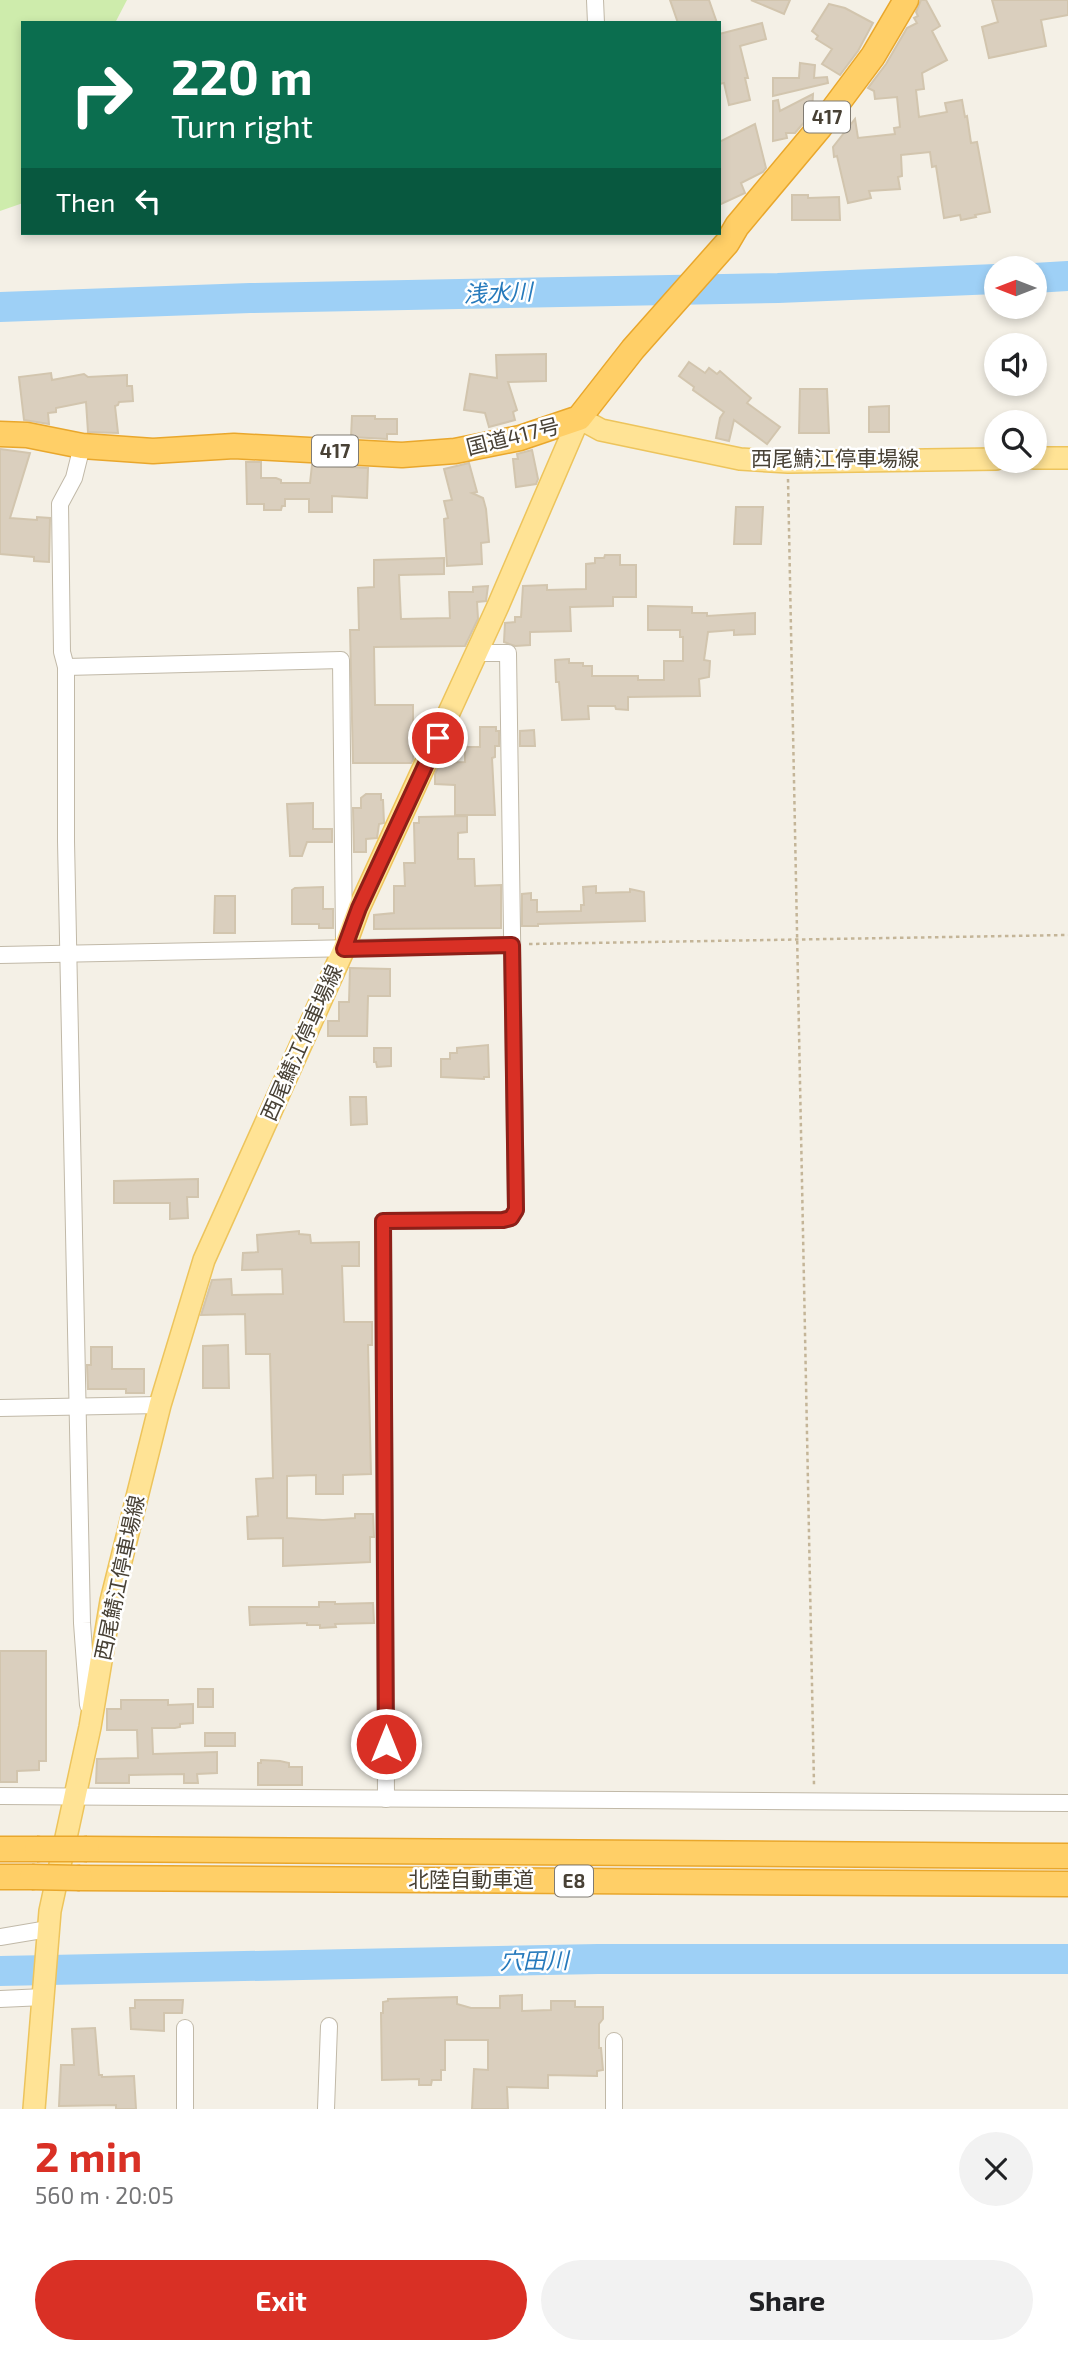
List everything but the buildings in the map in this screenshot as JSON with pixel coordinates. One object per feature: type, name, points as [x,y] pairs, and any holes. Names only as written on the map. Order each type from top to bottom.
[{"type":"highway","name":"国道417号","points":[[0,434],[27,435],[82,446],[153,451],[234,446],[402,455],[455,451],[520,439],[579,418],[728,232],[820,127],[873,56],[906,0]]},
{"type":"highway","name":"北陸自動車道","points":[[0,1849],[1068,1856]]},
{"type":"highway","name":"北陸自動車道","points":[[0,1877],[1068,1884]]},
{"type":"main road","name":"西尾鯖江停車場線","points":[[34,2109],[48,1938],[90,1727],[111,1601],[160,1405],[204,1260],[344,949],[359,908],[498,606],[579,418],[601,430],[740,458],[788,462],[984,459]]},
{"type":"main road","points":[[1047,458],[1068,458]]},
{"type":"street","points":[[595,0],[596,21]]},
{"type":"street","points":[[82,446],[74,478],[60,505],[62,652],[66,667],[66,841],[82,1623],[90,1727]]},
{"type":"street","points":[[386,1799],[383,1221],[503,1220],[511,1218],[516,1210],[508,653],[475,653]]},
{"type":"street","points":[[66,667],[341,660],[344,949]]},
{"type":"street","points":[[0,955],[512,945]]},
{"type":"street","points":[[0,1408],[160,1405]]},
{"type":"street","points":[[0,1796],[1068,1803]]},
{"type":"street","points":[[0,1937],[48,1938]]},
{"type":"street","points":[[0,1999],[44,1993]]},
{"type":"street","points":[[326,2109],[329,2026]]},
{"type":"street","points":[[184,2109],[185,2028]]},
{"type":"street","points":[[614,2041],[614,2109]]},
{"type":"path","points":[[788,462],[814,1802]]},
{"type":"path","points":[[512,945],[1068,935]]},
{"type":"green space","points":[[0,0],[127,0],[116,21],[21,21],[21,204],[0,211]]},
{"type":"waterway","name":"浅水川","points":[[1047,277],[1068,276]]},
{"type":"waterway","name":"浅水川","points":[[0,307],[250,298],[778,288],[984,279]]},
{"type":"waterway","name":"穴田川","points":[[0,1971],[598,1959],[1068,1959]]},
{"type":"route","points":[[386,1744],[383,1221],[503,1220],[511,1218],[516,1210],[512,945],[344,949],[359,908],[438,738]]}]
